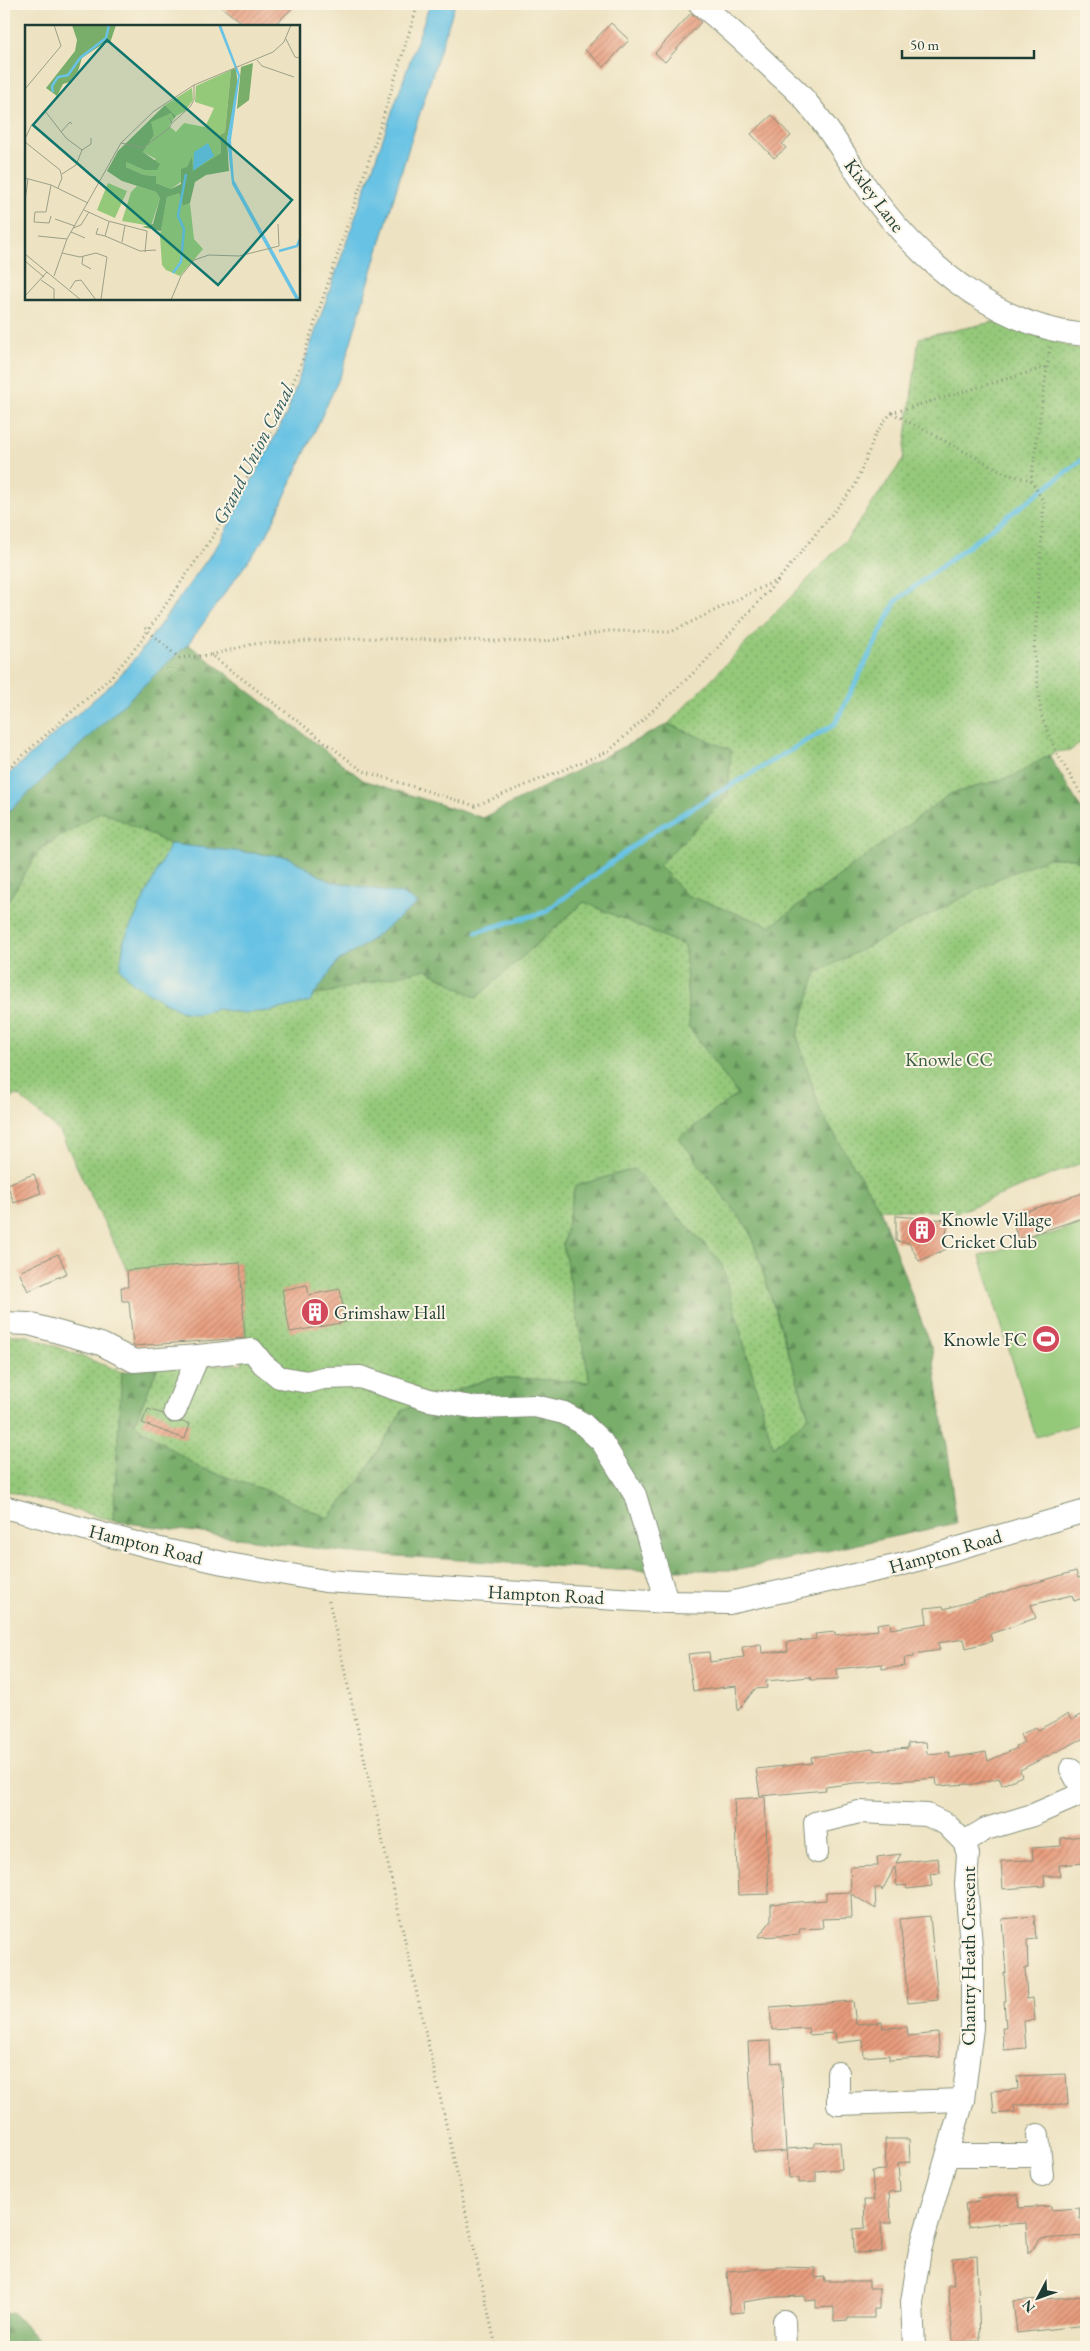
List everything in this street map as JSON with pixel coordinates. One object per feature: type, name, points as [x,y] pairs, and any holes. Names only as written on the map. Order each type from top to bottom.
[{"type":"street","name":"Kixley Lane","points":[[700,4],[739,35],[808,104],[880,206],[924,256],[966,290],[1020,319],[1086,335]]},
{"type":"street","points":[[4,1323],[28,1324],[101,1344],[134,1361],[252,1350],[263,1364],[279,1377],[308,1382],[323,1378],[360,1377],[429,1400],[478,1408],[534,1406],[564,1413],[582,1423],[602,1442],[635,1495],[667,1602]]},
{"type":"street","points":[[176,1411],[198,1356]]},
{"type":"street","name":"Hampton Road","points":[[4,1507],[147,1546],[223,1563],[325,1581],[667,1602],[729,1603],[900,1565],[1086,1511]]},
{"type":"street","name":"Chantry Heath Crescent","points":[[964,1842],[986,1829],[1032,1815],[1085,1792],[1071,1769]]},
{"type":"street","name":"Chantry Heath Crescent","points":[[817,1852],[815,1823],[859,1812],[928,1815],[946,1824],[964,1842],[968,1854],[966,1884],[972,1966],[972,2028],[963,2100],[920,2250],[912,2302],[914,2347]]},
{"type":"street","points":[[838,2073],[838,2104],[963,2100]]},
{"type":"street","points":[[948,2155],[1040,2155]]},
{"type":"street","points":[[784,2321],[785,2347]]},
{"type":"path","points":[[4,772],[110,678],[138,644],[165,606],[213,536],[239,493],[283,407],[302,361],[376,139],[418,4]]},
{"type":"path","points":[[1051,328],[1031,480],[1044,503],[1034,651],[1041,715],[1056,752],[1086,802]]},
{"type":"path","points":[[211,655],[363,771],[475,806],[609,752],[702,665],[780,579],[855,486],[876,433],[891,412],[1047,367]]},
{"type":"path","points":[[891,412],[1009,475],[1031,480]]},
{"type":"path","points":[[145,628],[179,658],[211,655],[252,644],[364,638],[542,642],[608,631],[671,632],[780,579]]},
{"type":"path","points":[[325,1581],[496,2347]]},
{"type":"green space","points":[[993,322],[1086,351],[1086,738],[1071,750],[1056,752],[1014,776],[950,794],[771,926],[686,895],[659,865],[727,796],[731,750],[668,724],[847,539],[903,460],[919,338]]},
{"type":"green space","points":[[188,644],[363,780],[483,818],[668,724],[731,750],[728,796],[659,865],[686,895],[771,926],[950,794],[1014,776],[1049,755],[1086,817],[1086,867],[1074,858],[1048,858],[1004,876],[816,973],[797,1036],[821,1113],[880,1209],[932,1350],[957,1523],[738,1570],[618,1570],[350,1553],[113,1521],[122,1372],[158,1367],[134,1424],[198,1467],[273,1493],[328,1518],[361,1479],[403,1410],[493,1377],[590,1382],[563,1245],[575,1186],[634,1169],[721,1262],[773,1447],[809,1417],[750,1231],[679,1138],[737,1094],[689,1027],[685,946],[584,902],[476,998],[426,969],[313,996],[338,961],[360,948],[418,903],[402,894],[329,881],[288,857],[170,844],[102,811],[40,849],[4,907],[4,816]]},
{"type":"green space","points":[[102,811],[170,844],[288,857],[314,995],[426,969],[476,998],[584,902],[685,946],[689,1027],[737,1094],[679,1138],[750,1231],[809,1418],[773,1447],[721,1262],[634,1169],[575,1186],[563,1245],[590,1382],[493,1377],[403,1410],[361,1479],[328,1518],[273,1493],[198,1467],[134,1424],[158,1367],[242,1364],[245,1338],[240,1263],[127,1270],[60,1132],[18,1095],[4,1100],[4,907],[40,849]]},
{"type":"green space","name":"Knowle CC","points":[[1048,858],[1074,858],[1086,870],[1086,1161],[958,1212],[880,1209],[821,1113],[797,1036],[816,973],[1004,876]]},
{"type":"green space","name":"Knowle FC","points":[[1086,1223],[1086,1422],[1036,1437],[980,1256]]},
{"type":"green space","points":[[4,1335],[26,1335],[122,1372],[113,1521],[4,1490]]},
{"type":"green space","points":[[13,2313],[45,2347],[4,2347],[4,2314]]},
{"type":"water","points":[[430,4],[455,4],[408,150],[342,372],[267,535],[188,644],[4,816],[4,778],[114,682],[141,651],[219,543],[286,415]]},
{"type":"water","points":[[170,844],[288,857],[329,881],[402,894],[418,903],[360,948],[338,961],[309,1002],[270,1011],[243,1013],[218,1009],[196,1014],[180,1011],[134,984],[120,969],[124,940]]},
{"type":"building","points":[[218,4],[297,4],[274,25],[244,25]]},
{"type":"building","points":[[691,13],[701,22],[665,62],[655,53]]},
{"type":"building","points":[[611,23],[629,40],[604,67],[585,50]]},
{"type":"building","points":[[772,115],[791,136],[782,144],[786,148],[774,158],[751,134]]},
{"type":"building","points":[[34,1174],[41,1193],[14,1203],[7,1184]]},
{"type":"building","points":[[1086,1192],[1086,1217],[1018,1239],[1011,1216]]},
{"type":"building","name":"Knowle Village Cricket Club","points":[[896,1216],[948,1220],[945,1243],[949,1248],[919,1261],[909,1243],[896,1241]]},
{"type":"building","points":[[58,1254],[67,1273],[28,1291],[19,1272]]},
{"type":"building","points":[[240,1262],[245,1338],[133,1346],[129,1301],[122,1301],[121,1287],[128,1287],[127,1270]]},
{"type":"building","name":"Grimshaw Hall","points":[[307,1285],[309,1295],[340,1289],[346,1322],[290,1332],[282,1290]]},
{"type":"building","points":[[148,1409],[163,1414],[170,1423],[183,1422],[190,1424],[185,1439],[142,1423]]},
{"type":"building","points":[[1076,1571],[1078,1578],[1086,1575],[1086,1597],[1074,1601],[1072,1595],[1031,1605],[1036,1618],[990,1634],[992,1641],[966,1648],[964,1639],[938,1643],[940,1650],[914,1654],[914,1657],[904,1658],[905,1666],[882,1669],[882,1664],[837,1669],[838,1679],[811,1680],[810,1677],[766,1681],[767,1688],[755,1689],[738,1711],[736,1686],[693,1691],[688,1654],[709,1652],[710,1662],[744,1657],[742,1647],[761,1644],[762,1653],[788,1651],[787,1642],[816,1639],[815,1634],[835,1632],[835,1635],[878,1630],[877,1624],[890,1622],[891,1629],[927,1623],[925,1608],[943,1606],[944,1609]]},
{"type":"building","points":[[1086,1712],[1086,1737],[1020,1770],[1022,1776],[1002,1785],[999,1778],[970,1785],[937,1786],[936,1778],[855,1783],[825,1787],[826,1790],[760,1796],[756,1769],[812,1763],[811,1757],[873,1749],[873,1751],[908,1748],[908,1743],[926,1742],[927,1754],[949,1752],[950,1758],[986,1752],[988,1761],[1017,1748],[1016,1746],[1024,1742],[1020,1735],[1036,1727],[1038,1730],[1068,1714],[1071,1720]]},
{"type":"building","points":[[765,1797],[769,1894],[738,1895],[734,1799]]},
{"type":"building","points":[[1086,1836],[1086,1863],[1059,1865],[1060,1876],[1044,1876],[1045,1886],[1003,1889],[1001,1861],[1033,1860],[1032,1848],[1061,1846],[1061,1838]]},
{"type":"building","points":[[901,1854],[896,1863],[938,1858],[940,1873],[930,1874],[932,1886],[907,1889],[906,1885],[897,1886],[895,1866],[882,1891],[881,1888],[875,1888],[876,1909],[851,1894],[852,1918],[822,1919],[823,1928],[800,1929],[799,1935],[758,1937],[771,1921],[771,1904],[826,1900],[826,1893],[851,1892],[850,1867],[878,1866],[877,1857]]},
{"type":"building","points":[[930,1916],[938,2000],[908,2003],[900,1919]]},
{"type":"building","points":[[1034,1916],[1036,1939],[1027,1940],[1028,1968],[1025,1968],[1027,1999],[1033,1998],[1035,2020],[1024,2021],[1026,2048],[1004,2050],[1002,2028],[1006,2028],[1004,1973],[1006,1973],[1002,1919]]},
{"type":"building","points":[[853,2001],[856,2024],[882,2022],[883,2028],[907,2027],[908,2036],[938,2033],[940,2057],[889,2060],[889,2055],[864,2057],[863,2040],[836,2043],[835,2033],[809,2035],[808,2028],[772,2030],[770,2007]]},
{"type":"building","points":[[771,2041],[772,2063],[781,2062],[786,2151],[754,2153],[748,2042]]},
{"type":"building","points":[[1066,2074],[1068,2104],[1014,2105],[1015,2112],[994,2114],[992,2091],[1018,2089],[1017,2076]]},
{"type":"building","points":[[885,2139],[909,2139],[910,2162],[898,2163],[900,2191],[889,2192],[891,2223],[881,2223],[882,2252],[854,2253],[853,2229],[865,2228],[864,2200],[874,2200],[872,2171],[886,2170]]},
{"type":"building","points":[[840,2142],[842,2169],[816,2171],[816,2182],[799,2183],[799,2178],[789,2178],[787,2149],[814,2147],[814,2143]]},
{"type":"building","points":[[1018,2194],[1019,2208],[1051,2206],[1051,2210],[1079,2208],[1080,2219],[1086,2218],[1086,2236],[1040,2239],[1028,2254],[1026,2223],[998,2225],[998,2223],[968,2227],[965,2204],[978,2202],[977,2198]]},
{"type":"building","points":[[977,2256],[980,2341],[953,2342],[948,2285],[954,2285],[952,2258]]},
{"type":"building","points":[[781,2267],[815,2268],[815,2278],[824,2277],[825,2281],[869,2281],[869,2288],[879,2288],[879,2309],[874,2309],[874,2318],[848,2318],[848,2320],[834,2321],[834,2307],[816,2308],[816,2300],[805,2301],[805,2296],[776,2297],[743,2302],[744,2312],[730,2313],[727,2271]]},
{"type":"building","points":[[1086,2296],[1086,2325],[1017,2333],[1013,2301]]},
{"type":"waterway","points":[[476,932],[545,912],[655,830],[835,724],[896,601],[1086,457]]},
{"type":"place","name":"Knowle Village Cricket Club","points":[[922,1230]]},
{"type":"place","name":"Grimshaw Hall","points":[[315,1312]]},
{"type":"place","name":"Knowle FC","points":[[1046,1339]]},
{"type":"water label","name":"Grand Union Canal","points":[[253,454]]}]
